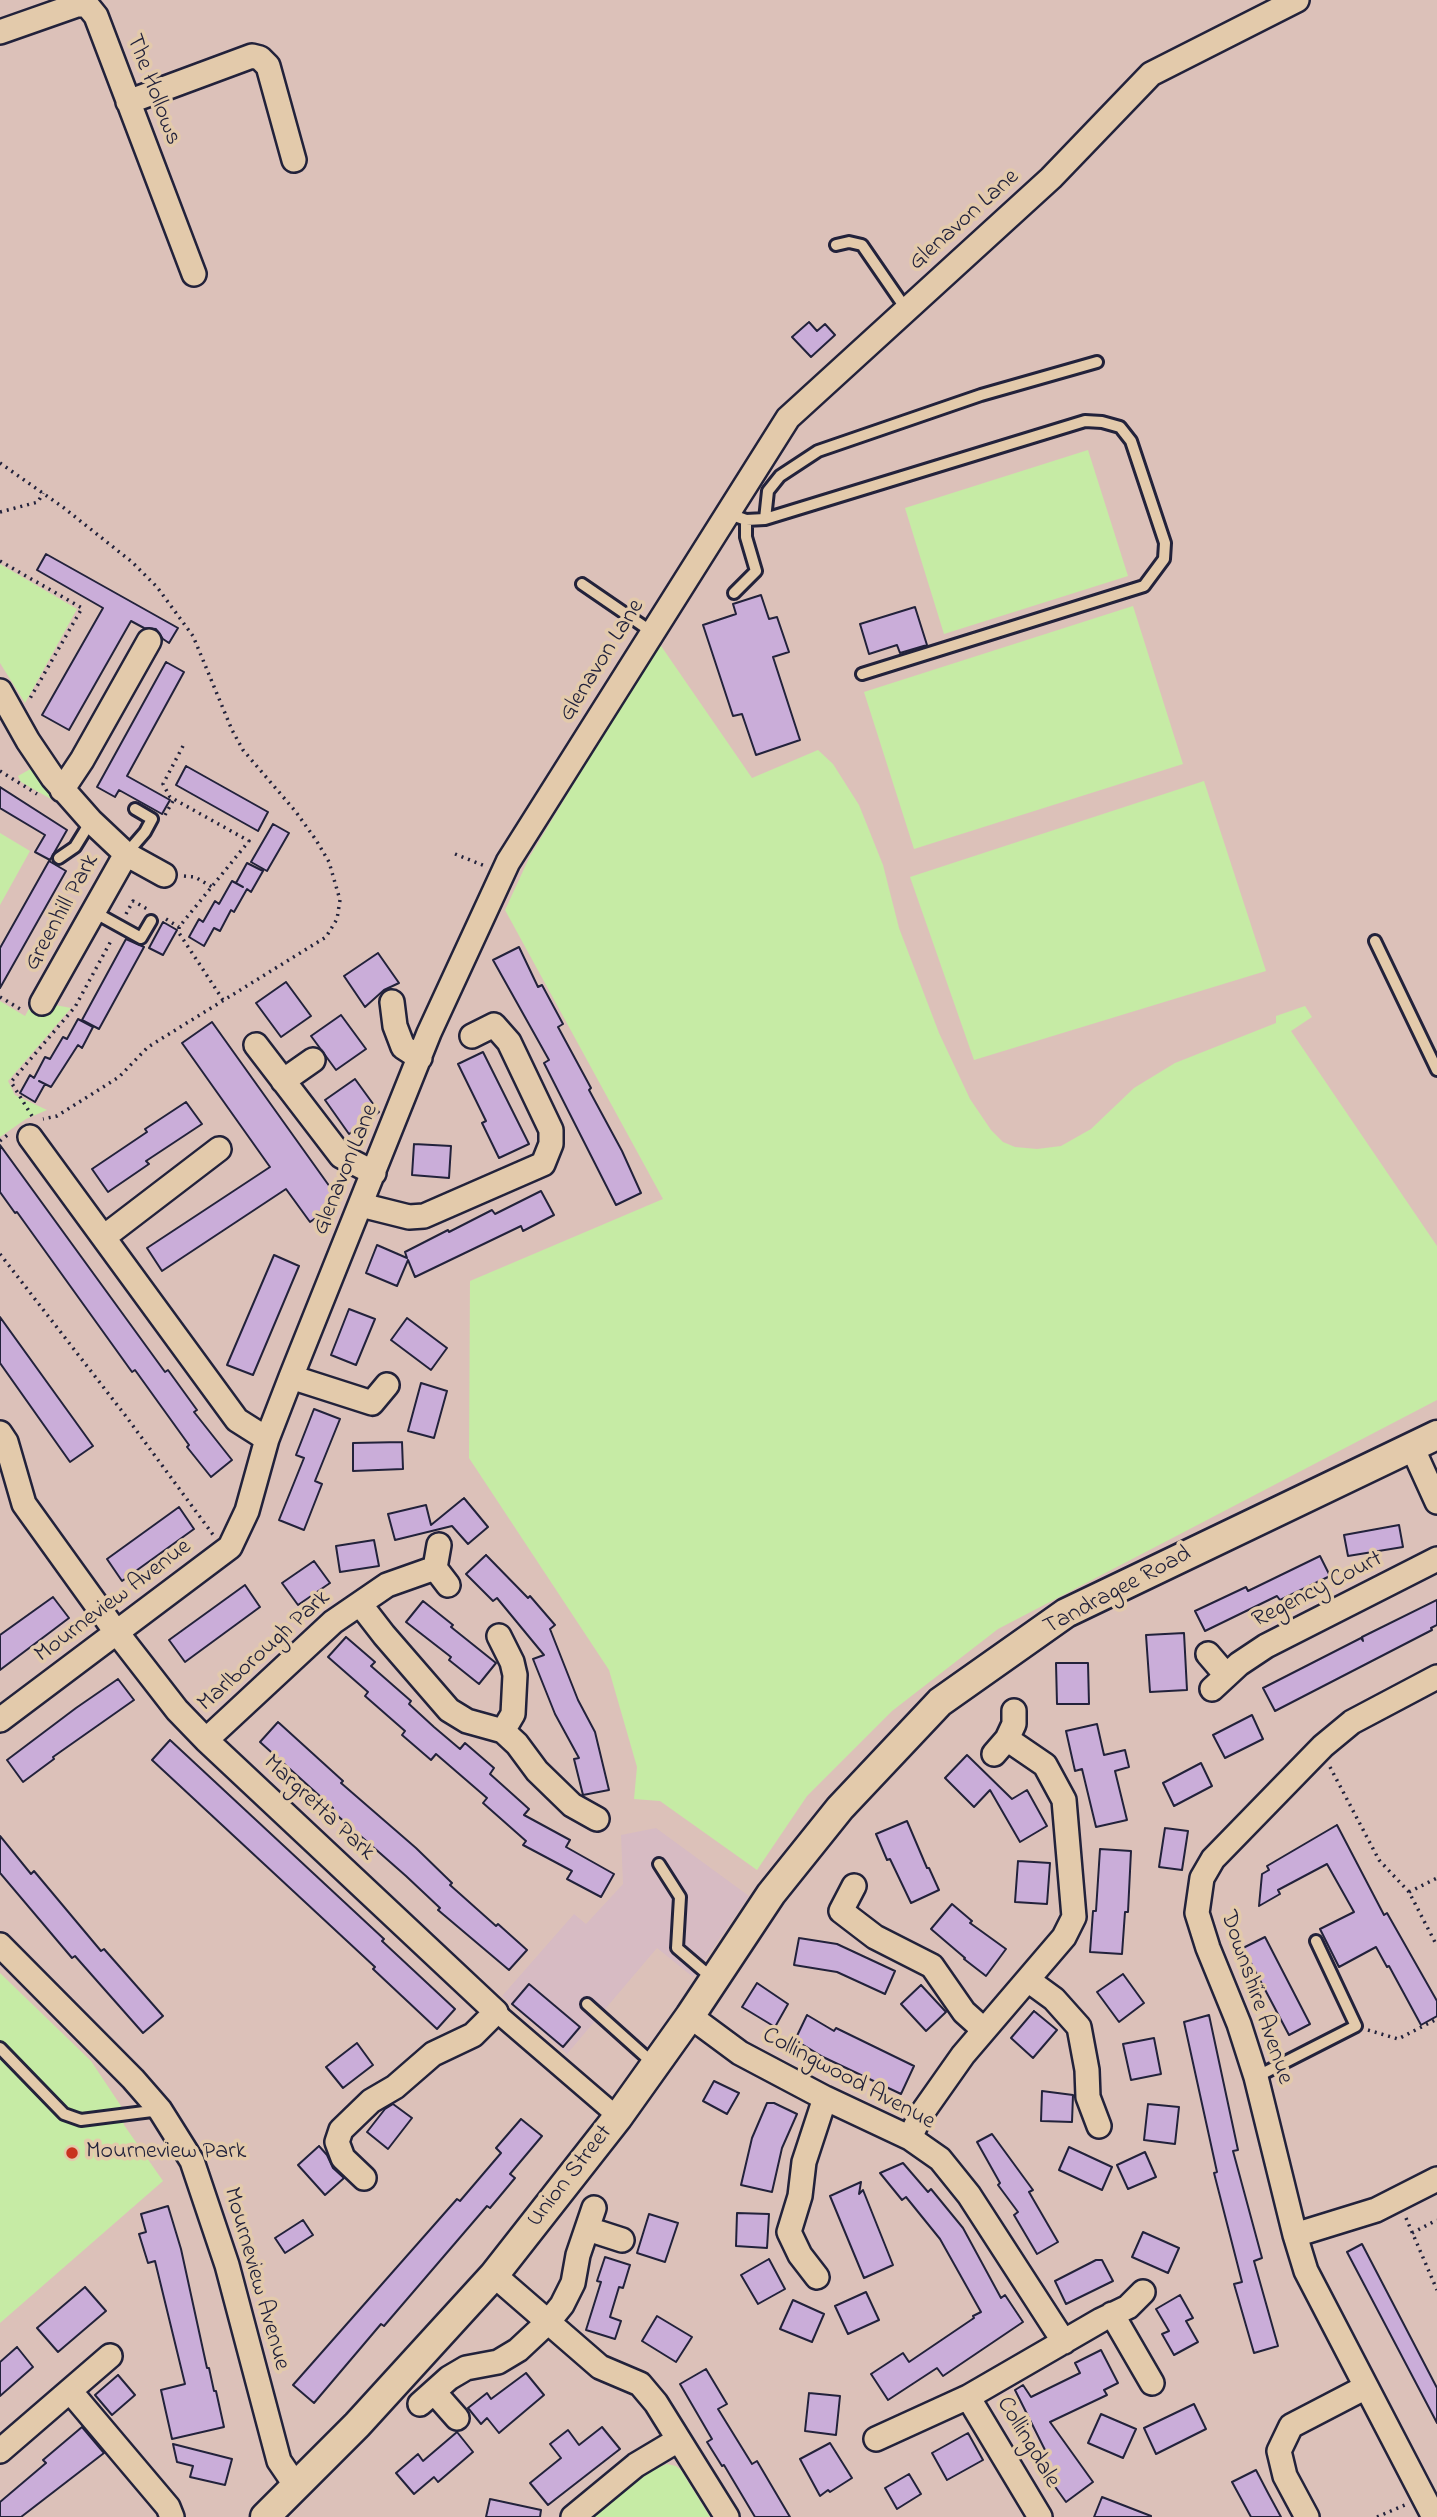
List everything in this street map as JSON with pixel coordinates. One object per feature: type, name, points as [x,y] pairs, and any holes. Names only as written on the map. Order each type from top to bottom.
[{"type":"street","name":"Glenavon Lane","points":[[225,1552],[247,1511],[267,1439],[420,1058],[508,862],[652,632],[737,516],[788,418],[1051,178],[1151,74],[1297,0]]},
{"type":"street","name":"The Hollows","points":[[2,25],[88,5],[96,16],[194,274]]},
{"type":"street","points":[[128,102],[252,56],[260,58],[268,65],[293,160]]},
{"type":"street","points":[[62,790],[82,760],[149,640]]},
{"type":"street","name":"Greenhill Park","points":[[0,691],[28,741],[62,790],[126,854],[42,1003]]},
{"type":"street","points":[[126,854],[164,875]]},
{"type":"street","points":[[392,1002],[395,1026],[404,1047],[420,1058]]},
{"type":"street","points":[[361,1205],[409,1217],[424,1216],[543,1164],[551,1144],[551,1130],[509,1042],[494,1026],[472,1036]]},
{"type":"street","points":[[256,1045],[341,1156],[374,1173]]},
{"type":"street","points":[[283,1081],[313,1060]]},
{"type":"street","points":[[20,1135],[104,1237],[237,1420],[267,1439]]},
{"type":"street","points":[[104,1237],[219,1149]]},
{"type":"street","points":[[291,1377],[372,1403],[387,1385]]},
{"type":"street","name":"Tandragee Road","points":[[839,1808],[940,1702],[1066,1613],[1437,1434]]},
{"type":"street","name":"Margretta Park","points":[[2,1440],[24,1504],[117,1633],[177,1710],[496,2012],[618,2117]]},
{"type":"street","points":[[1412,1447],[1437,1502]]},
{"type":"street","name":"Marlborough Park","points":[[206,1740],[333,1622],[387,1585],[442,1577],[439,1545]]},
{"type":"street","name":"Mourneview Avenue","points":[[0,1720],[225,1552]]},
{"type":"street","name":"Regency Court","points":[[1208,1654],[1219,1682],[1266,1646],[1437,1559]]},
{"type":"street","name":"Marlborough Park","points":[[360,1604],[449,1710],[467,1721],[503,1731]]},
{"type":"street","points":[[499,1636],[512,1662],[515,1675],[513,1714],[503,1731],[517,1744],[537,1771],[572,1805],[597,1819]]},
{"type":"street","name":"Downshire Avenue","points":[[1428,2507],[1315,2290],[1295,2235],[1256,2077],[1197,1913],[1202,1878],[1213,1859],[1314,1756],[1352,1722],[1437,1677]]},
{"type":"street","points":[[910,2138],[963,2055],[1064,1937],[1074,1916],[1064,1800],[1045,1765],[1001,1746],[1014,1724],[1014,1711]]},
{"type":"street","name":"Union Street","points":[[265,2517],[357,2425],[494,2275],[618,2117],[690,2016],[771,1894],[839,1808]]},
{"type":"street","points":[[854,1886],[841,1912],[874,1937],[932,1966],[964,2012],[984,2029]]},
{"type":"street","name":"Mourneview Avenue","points":[[0,1945],[133,2079],[160,2110],[192,2161],[226,2265],[279,2461],[296,2486]]},
{"type":"street","points":[[1028,1980],[1054,1999],[1079,2027],[1087,2070],[1088,2097],[1099,2126]]},
{"type":"street","points":[[364,2178],[343,2158],[337,2142],[341,2130],[371,2101],[395,2087],[433,2054],[473,2035],[496,2012]]},
{"type":"street","name":"Collingwood Avenue","points":[[690,2016],[740,2053],[825,2098],[910,2138],[940,2159],[969,2195],[1064,2342]]},
{"type":"street","points":[[817,2277],[800,2255],[789,2232],[800,2196],[804,2162],[825,2098]]},
{"type":"street","points":[[1295,2235],[1376,2210],[1437,2179]]},
{"type":"street","points":[[457,2418],[427,2398],[449,2378],[466,2368],[498,2362],[518,2350],[549,2321],[562,2305],[573,2283],[591,2218],[622,2240]]},
{"type":"street","points":[[494,2275],[600,2367],[640,2384],[656,2403],[727,2517]]},
{"type":"street","name":"Collingdale","points":[[876,2439],[968,2396],[1128,2307],[1143,2292]]},
{"type":"street","points":[[1112,2314],[1152,2383]]},
{"type":"street","points":[[0,2451],[110,2356]]},
{"type":"street","points":[[1307,2517],[1285,2476],[1279,2451],[1291,2426],[1366,2387]]},
{"type":"street","points":[[70,2391],[168,2507],[172,2517]]},
{"type":"street","name":"Collingdale","points":[[968,2396],[1040,2517]]},
{"type":"street","points":[[572,2517],[636,2465],[678,2440]]},
{"type":"lane","points":[[836,245],[849,242],[862,245],[906,309]]},
{"type":"lane","points":[[765,519],[768,491],[780,476],[818,450],[981,395],[1097,362]]},
{"type":"lane","points":[[734,593],[756,571],[737,516],[765,519],[1085,421],[1120,427],[1130,441],[1165,543],[1164,559],[1143,586],[862,674]]},
{"type":"lane","points":[[582,584],[652,632]]},
{"type":"lane","points":[[126,854],[145,832],[152,819],[135,809]]},
{"type":"lane","points":[[59,858],[75,847],[91,821]]},
{"type":"lane","points":[[94,912],[141,938],[151,921]]},
{"type":"lane","points":[[1376,942],[1437,1070]]},
{"type":"lane","points":[[659,1864],[680,1897],[677,1948],[714,1980]]},
{"type":"lane","points":[[1256,2077],[1356,2026],[1317,1941]]},
{"type":"lane","points":[[587,2004],[655,2065]]},
{"type":"lane","points":[[0,2048],[64,2114],[80,2120],[160,2110]]},
{"type":"path","points":[[0,463],[132,562],[157,587],[192,636],[243,750],[296,813],[329,862],[340,900],[337,919],[326,937],[148,1047],[119,1077],[57,1116],[34,1122],[11,1082],[75,1007],[119,926]]},
{"type":"path","points":[[0,512],[38,502],[43,493]]},
{"type":"path","points":[[0,561],[82,608],[27,705],[15,715]]},
{"type":"path","points":[[183,746],[163,784],[170,797],[249,841],[179,927],[178,933],[223,1000]]},
{"type":"path","points":[[456,853],[502,876]]},
{"type":"path","points":[[164,875],[195,877],[212,887]]},
{"type":"path","points":[[0,1140],[20,1135]]},
{"type":"path","points":[[0,1254],[125,1415],[225,1552]]},
{"type":"path","points":[[1314,1756],[1333,1770],[1379,1860],[1409,1892],[1437,1947]]},
{"type":"path","points":[[1409,1892],[1437,1878]]},
{"type":"path","points":[[1356,2026],[1398,2039],[1437,2020]]},
{"type":"path","points":[[1398,2199],[1437,2290]]},
{"type":"path","points":[[1412,2232],[1437,2220]]},
{"type":"path","points":[[1377,2517],[1428,2507]]},
{"type":"shaded area","points":[[656,1828],[749,1896],[693,1977],[657,1948],[567,2054],[502,1996],[574,1914],[586,1924],[623,1884],[621,1835]]},
{"type":"green space","points":[[1088,450],[1128,576],[944,634],[905,508]]},
{"type":"green space","points":[[0,564],[77,609],[25,703],[0,663]]},
{"type":"green space","points":[[1133,606],[1183,764],[914,849],[864,692]]},
{"type":"green space","points":[[659,643],[752,778],[818,750],[833,764],[859,805],[883,865],[899,928],[939,1033],[970,1099],[991,1130],[1003,1142],[1015,1147],[1037,1149],[1061,1146],[1091,1129],[1134,1088],[1175,1063],[1276,1023],[1276,1016],[1305,1006],[1312,1017],[1291,1031],[1437,1246],[1437,1400],[998,1629],[892,1711],[807,1796],[757,1870],[660,1801],[634,1799],[637,1767],[609,1670],[469,1458],[470,1281],[663,1199],[505,910],[530,856]]},
{"type":"green space","points":[[34,767],[65,807],[21,782],[18,776]]},
{"type":"green space","points":[[1204,781],[1266,971],[974,1060],[910,877]]},
{"type":"green space","points":[[0,833],[30,851],[0,905]]},
{"type":"green space","points":[[0,1001],[25,1016],[31,1005],[46,1014],[55,1005],[71,1008],[8,1081],[15,1095],[47,1110],[26,1119],[0,1137]]},
{"type":"green space","name":"Mourneview Park","points":[[0,1973],[91,2061],[121,2106],[124,2125],[163,2181],[0,2323]]},
{"type":"green space","points":[[659,2462],[662,2466],[667,2464],[681,2470],[710,2517],[584,2517]]},
{"type":"building","points":[[809,322],[817,331],[825,324],[835,335],[811,357],[792,337]]},
{"type":"building","points":[[46,554],[178,628],[169,643],[156,629],[144,628],[131,621],[69,730],[42,715],[103,608],[37,570]]},
{"type":"building","points":[[761,595],[769,619],[777,617],[789,652],[773,657],[800,740],[756,755],[742,714],[733,716],[703,625],[736,614],[733,604]]},
{"type":"building","points":[[915,607],[927,645],[900,653],[897,645],[869,654],[860,624]]},
{"type":"building","points":[[166,662],[184,672],[127,776],[170,800],[162,814],[119,790],[115,797],[97,787]]},
{"type":"building","points":[[186,766],[268,812],[258,831],[176,785]]},
{"type":"building","points":[[0,787],[67,830],[50,860],[35,852],[45,835],[0,808]]},
{"type":"building","points":[[273,824],[289,833],[267,871],[251,862]]},
{"type":"building","points":[[49,861],[66,871],[0,988],[0,948]]},
{"type":"building","points":[[247,863],[263,871],[251,892],[247,889],[234,912],[231,910],[220,931],[214,928],[204,946],[189,937],[199,919],[203,922],[215,901],[219,904],[232,881],[243,887],[236,883]]},
{"type":"building","points":[[163,922],[177,930],[163,955],[149,948]]},
{"type":"building","points":[[126,939],[144,947],[99,1029],[82,1020]]},
{"type":"building","points":[[519,947],[538,987],[542,985],[563,1024],[558,1027],[591,1088],[589,1090],[641,1193],[616,1205],[544,1063],[549,1060],[493,960]]},
{"type":"building","points":[[378,953],[399,983],[384,990],[365,1007],[344,976]]},
{"type":"building","points":[[286,982],[311,1016],[281,1037],[256,1003]]},
{"type":"building","points":[[341,1015],[366,1049],[336,1070],[311,1036]]},
{"type":"building","points":[[78,1019],[93,1027],[82,1048],[78,1045],[51,1087],[45,1084],[35,1102],[20,1093],[30,1075],[34,1078],[45,1057],[50,1059],[63,1037],[67,1039]]},
{"type":"building","points":[[212,1022],[340,1201],[310,1222],[286,1189],[162,1271],[147,1248],[270,1167],[182,1043]]},
{"type":"building","points":[[483,1052],[529,1144],[499,1158],[482,1123],[486,1121],[458,1064]]},
{"type":"building","points":[[355,1079],[379,1112],[349,1134],[325,1100]]},
{"type":"building","points":[[186,1102],[202,1124],[146,1161],[149,1164],[108,1192],[92,1169]]},
{"type":"building","points":[[414,1144],[451,1146],[449,1178],[412,1175]]},
{"type":"building","points":[[0,1145],[165,1372],[168,1370],[197,1410],[194,1412],[232,1460],[211,1477],[187,1447],[189,1445],[135,1370],[132,1372],[0,1192]]},
{"type":"building","points":[[541,1191],[554,1215],[523,1231],[521,1226],[415,1277],[408,1260],[397,1286],[366,1273],[377,1245],[407,1258],[405,1252],[448,1230],[449,1232],[492,1210],[495,1214]]},
{"type":"building","points":[[274,1255],[299,1266],[253,1375],[227,1365]]},
{"type":"building","points":[[349,1309],[375,1319],[356,1365],[331,1355]]},
{"type":"building","points":[[0,1317],[93,1446],[70,1462],[0,1363]]},
{"type":"building","points":[[407,1318],[447,1348],[431,1370],[391,1340]]},
{"type":"building","points":[[421,1383],[447,1391],[434,1438],[408,1431]]},
{"type":"building","points":[[314,1409],[340,1419],[315,1481],[322,1484],[304,1530],[279,1520],[304,1458],[296,1455]]},
{"type":"building","points":[[402,1442],[403,1469],[353,1471],[353,1443]]},
{"type":"building","points":[[464,1498],[488,1527],[468,1544],[452,1526],[395,1540],[388,1514],[426,1505],[431,1525]]},
{"type":"building","points":[[179,1507],[194,1529],[122,1581],[107,1559]]},
{"type":"building","points":[[1399,1525],[1403,1547],[1348,1556],[1344,1535]]},
{"type":"building","points":[[374,1540],[379,1566],[340,1572],[336,1546]]},
{"type":"building","points":[[486,1555],[528,1598],[530,1596],[555,1625],[550,1629],[578,1700],[595,1732],[609,1790],[583,1795],[574,1759],[579,1758],[555,1714],[533,1659],[544,1655],[497,1598],[493,1601],[466,1574]]},
{"type":"building","points":[[1320,1556],[1330,1576],[1280,1600],[1277,1596],[1205,1631],[1195,1611],[1246,1587],[1248,1591]]},
{"type":"building","points":[[314,1561],[330,1583],[298,1605],[282,1583]]},
{"type":"building","points":[[245,1585],[260,1607],[185,1662],[169,1640]]},
{"type":"building","points":[[53,1597],[69,1618],[0,1670],[0,1635]]},
{"type":"building","points":[[1437,1600],[1437,1625],[1431,1628],[1432,1630],[1275,1711],[1263,1688],[1361,1638],[1363,1641],[1362,1637]]},
{"type":"building","points":[[423,1601],[496,1663],[479,1684],[449,1660],[451,1657],[406,1622]]},
{"type":"building","points":[[1184,1633],[1187,1690],[1150,1692],[1146,1635]]},
{"type":"building","points":[[346,1637],[375,1662],[371,1666],[411,1701],[409,1704],[434,1727],[460,1749],[465,1743],[494,1768],[490,1774],[529,1809],[524,1815],[570,1840],[566,1847],[614,1874],[601,1897],[567,1879],[572,1871],[523,1845],[526,1841],[483,1803],[487,1798],[436,1754],[431,1760],[402,1735],[405,1731],[365,1696],[368,1692],[328,1657]]},
{"type":"building","points":[[1056,1663],[1088,1663],[1089,1704],[1057,1704]]},
{"type":"building","points":[[118,1679],[134,1700],[53,1757],[54,1759],[23,1782],[7,1760]]},
{"type":"building","points":[[1252,1715],[1263,1739],[1225,1758],[1213,1735]]},
{"type":"building","points":[[278,1722],[343,1781],[341,1783],[416,1848],[452,1883],[450,1885],[527,1950],[509,1970],[438,1910],[440,1908],[260,1742]]},
{"type":"building","points":[[1097,1724],[1104,1755],[1125,1750],[1129,1767],[1115,1771],[1127,1820],[1096,1827],[1082,1769],[1075,1771],[1066,1731]]},
{"type":"building","points":[[170,1740],[384,1939],[382,1941],[455,2009],[437,2029],[373,1969],[375,1967],[152,1760]]},
{"type":"building","points":[[967,1755],[1012,1799],[1027,1790],[1047,1826],[1020,1842],[990,1790],[974,1807],[945,1778]]},
{"type":"building","points":[[1201,1763],[1212,1786],[1174,1806],[1163,1783]]},
{"type":"building","points":[[907,1821],[939,1890],[911,1903],[876,1834]]},
{"type":"building","points":[[1337,1825],[1384,1915],[1387,1913],[1437,2001],[1437,2016],[1421,2025],[1376,1947],[1339,1967],[1320,1929],[1354,1912],[1327,1864],[1278,1890],[1280,1894],[1259,1906],[1262,1874],[1269,1870],[1267,1866]]},
{"type":"building","points":[[1165,1828],[1188,1831],[1182,1870],[1159,1867]]},
{"type":"building","points":[[0,1836],[31,1874],[34,1871],[101,1951],[104,1949],[163,2016],[143,2033],[75,1956],[72,1958],[0,1873]]},
{"type":"building","points":[[1100,1849],[1131,1851],[1128,1912],[1125,1912],[1122,1954],[1090,1952]]},
{"type":"building","points":[[1018,1861],[1050,1863],[1047,1904],[1015,1902]]},
{"type":"building","points":[[952,1904],[972,1921],[970,1923],[1006,1949],[986,1976],[931,1929]]},
{"type":"building","points":[[1265,1937],[1310,2024],[1289,2035],[1243,1948]]},
{"type":"building","points":[[799,1938],[837,1944],[895,1971],[885,1994],[837,1972],[794,1965]]},
{"type":"building","points":[[1123,1974],[1144,2003],[1119,2022],[1097,1992]]},
{"type":"building","points":[[757,1983],[788,2004],[775,2027],[742,2007]]},
{"type":"building","points":[[529,1984],[580,2027],[563,2047],[512,2004]]},
{"type":"building","points":[[921,1985],[946,2012],[926,2031],[901,2004]]},
{"type":"building","points":[[1034,2011],[1057,2030],[1033,2058],[1011,2038]]},
{"type":"building","points":[[807,2015],[834,2031],[836,2028],[914,2066],[901,2094],[823,2057],[795,2040]]},
{"type":"building","points":[[1209,2015],[1238,2150],[1233,2151],[1262,2258],[1254,2261],[1278,2346],[1254,2353],[1234,2284],[1242,2282],[1214,2173],[1217,2172],[1184,2022]]},
{"type":"building","points":[[1154,2038],[1161,2074],[1131,2080],[1123,2044]]},
{"type":"building","points":[[357,2043],[373,2065],[343,2088],[326,2067]]},
{"type":"building","points":[[714,2081],[739,2093],[727,2114],[703,2101]]},
{"type":"building","points":[[1042,2091],[1073,2095],[1072,2122],[1041,2121]]},
{"type":"building","points":[[767,2103],[774,2103],[797,2114],[782,2148],[772,2192],[741,2185],[752,2138]]},
{"type":"building","points":[[393,2104],[412,2118],[388,2149],[367,2132],[385,2109]]},
{"type":"building","points":[[1148,2104],[1179,2107],[1175,2144],[1144,2140]]},
{"type":"building","points":[[521,2119],[542,2136],[510,2174],[515,2178],[490,2208],[487,2206],[384,2326],[381,2324],[314,2403],[293,2385],[457,2199],[460,2201],[501,2153],[496,2148]]},
{"type":"building","points":[[992,2134],[1033,2190],[1029,2192],[1058,2242],[1037,2254],[1014,2215],[1018,2212],[998,2185],[1000,2183],[977,2142]]},
{"type":"building","points":[[319,2146],[333,2168],[344,2178],[325,2195],[298,2165]]},
{"type":"building","points":[[1069,2147],[1112,2167],[1102,2190],[1059,2170]]},
{"type":"building","points":[[1145,2152],[1156,2177],[1128,2189],[1117,2165]]},
{"type":"building","points":[[903,2163],[928,2192],[931,2189],[963,2228],[1001,2298],[1005,2295],[1023,2322],[943,2376],[937,2368],[888,2400],[871,2374],[903,2353],[909,2362],[981,2312],[940,2239],[906,2197],[902,2200],[880,2173]]},
{"type":"building","points":[[861,2182],[859,2194],[863,2190],[893,2265],[864,2278],[830,2196]]},
{"type":"building","points":[[168,2206],[224,2427],[172,2439],[161,2390],[185,2384],[155,2261],[148,2263],[139,2234],[146,2232],[141,2214]]},
{"type":"building","points":[[737,2213],[769,2214],[767,2248],[736,2246]]},
{"type":"building","points":[[649,2214],[678,2223],[665,2262],[637,2253]]},
{"type":"building","points":[[303,2220],[313,2235],[285,2253],[275,2238]]},
{"type":"building","points":[[1143,2232],[1179,2248],[1168,2273],[1132,2257]]},
{"type":"building","points":[[1362,2244],[1437,2388],[1437,2423],[1347,2252]]},
{"type":"building","points":[[605,2257],[630,2265],[623,2288],[619,2287],[610,2317],[621,2321],[615,2339],[586,2330],[601,2282],[597,2281]]},
{"type":"building","points":[[769,2259],[785,2289],[758,2304],[741,2275]]},
{"type":"building","points":[[1096,2260],[1102,2260],[1113,2281],[1066,2304],[1055,2281]]},
{"type":"building","points":[[85,2287],[106,2311],[58,2352],[37,2328]]},
{"type":"building","points":[[866,2292],[879,2320],[848,2334],[835,2306]]},
{"type":"building","points":[[1180,2295],[1193,2318],[1186,2321],[1198,2342],[1174,2355],[1162,2334],[1169,2331],[1156,2309]]},
{"type":"building","points":[[793,2300],[824,2314],[812,2342],[780,2329]]},
{"type":"building","points":[[657,2316],[692,2337],[676,2362],[642,2341]]},
{"type":"building","points":[[17,2347],[33,2367],[0,2396],[0,2362]]},
{"type":"building","points":[[1101,2350],[1118,2383],[1104,2390],[1107,2395],[1050,2422],[1093,2482],[1066,2502],[1036,2460],[1046,2452],[1015,2390],[1023,2385],[1031,2397],[1080,2373],[1075,2363]]},
{"type":"building","points":[[706,2369],[727,2404],[718,2409],[752,2464],[757,2461],[790,2517],[755,2517],[707,2442],[712,2439],[680,2384]]},
{"type":"building","points":[[526,2373],[544,2395],[499,2433],[487,2418],[481,2424],[468,2408],[487,2393],[491,2399]]},
{"type":"building","points":[[118,2375],[135,2395],[112,2415],[95,2395]]},
{"type":"building","points":[[809,2393],[840,2396],[836,2435],[805,2431]]},
{"type":"building","points":[[1194,2404],[1206,2429],[1156,2454],[1144,2428]]},
{"type":"building","points":[[1101,2414],[1136,2429],[1123,2458],[1088,2443]]},
{"type":"building","points":[[82,2427],[104,2453],[21,2517],[0,2517],[0,2502],[46,2463],[43,2460]]},
{"type":"building","points":[[602,2427],[620,2449],[548,2505],[530,2483],[561,2458],[550,2444],[568,2430],[579,2445]]},
{"type":"building","points":[[457,2432],[473,2452],[438,2482],[434,2477],[414,2494],[396,2473],[418,2454],[423,2461]]},
{"type":"building","points":[[968,2433],[983,2460],[947,2480],[932,2453]]},
{"type":"building","points":[[830,2443],[852,2478],[820,2496],[800,2459]]},
{"type":"building","points":[[173,2444],[232,2459],[225,2485],[190,2477],[193,2466],[177,2462]]},
{"type":"building","points":[[1256,2470],[1281,2517],[1251,2517],[1232,2482]]},
{"type":"building","points":[[909,2474],[921,2494],[897,2509],[885,2488]]},
{"type":"building","points":[[1102,2497],[1151,2516],[1151,2517],[1094,2517]]},
{"type":"building","points":[[490,2499],[541,2510],[540,2517],[486,2517]]},
{"type":"place","name":"Mourneview Park","points":[[72,2153]]}]
